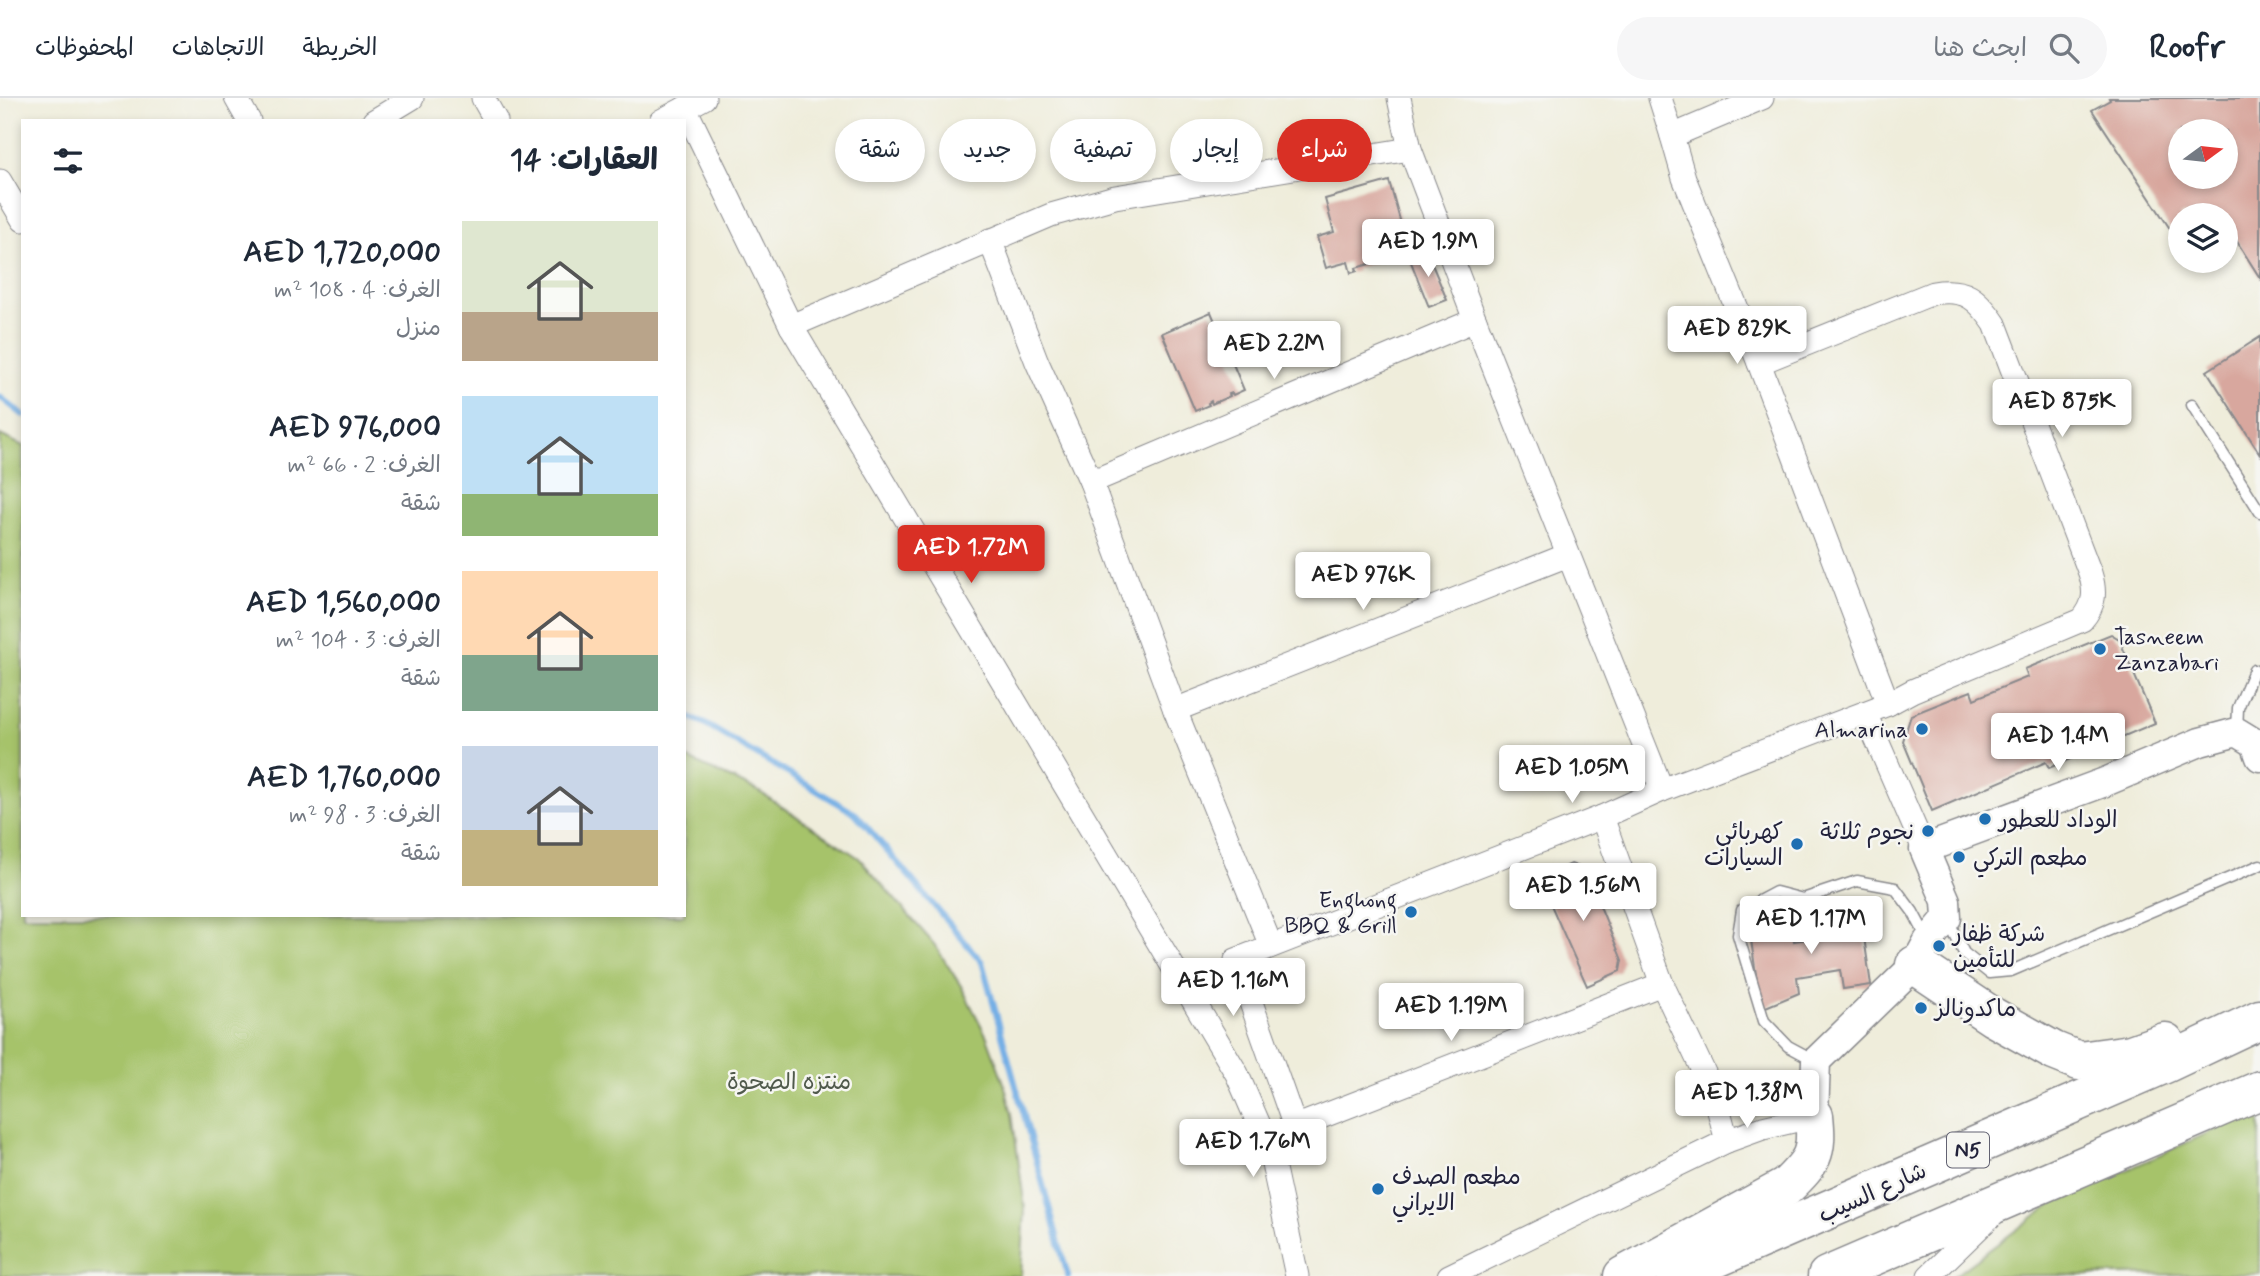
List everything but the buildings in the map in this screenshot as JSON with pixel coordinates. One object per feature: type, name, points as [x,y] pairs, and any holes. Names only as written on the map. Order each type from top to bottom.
[{"type":"highway","points":[[1921,953],[1993,1017],[2054,1051],[2080,1061],[2131,1054],[2260,1010]]},
{"type":"highway","name":"شارع السيب","points":[[1675,1276],[2167,1063],[2260,1019]]},
{"type":"highway","points":[[1827,1276],[2260,1090]]},
{"type":"highway","points":[[1623,1276],[1786,1187],[1807,1167],[1817,1143],[1814,1116]]},
{"type":"street","points":[[236,98],[248,119]]},
{"type":"street","points":[[377,119],[412,98]]},
{"type":"street","points":[[483,98],[495,119]]},
{"type":"street","points":[[1399,98],[1410,149],[1662,790]]},
{"type":"street","points":[[1660,98],[1684,178],[1759,363],[1888,704]]},
{"type":"street","points":[[1672,136],[1762,98]]},
{"type":"street","points":[[666,119],[694,103],[791,326],[1237,1074],[1269,1150],[1297,1276]]},
{"type":"street","points":[[791,326],[1051,215],[1115,197],[1410,149]]},
{"type":"street","points":[[0,181],[21,217]]},
{"type":"street","points":[[990,240],[1037,362],[1091,482],[1175,710],[1271,946]]},
{"type":"street","points":[[1295,1127],[1236,960],[1602,817],[1662,790],[1888,704],[1912,691],[2082,621],[2090,611],[2094,586],[2081,548],[1995,324],[1973,296],[1945,291],[1933,293],[1759,363]]},
{"type":"street","points":[[1091,482],[1475,320]]},
{"type":"street","points":[[1175,710],[1568,555]]},
{"type":"street","points":[[1449,1276],[1727,1141],[1763,1128],[1814,1116],[1816,1061],[1921,953],[1947,918],[1947,901],[1865,713]]},
{"type":"street","points":[[1924,849],[2105,782],[2200,742],[2238,732],[2255,743],[2260,757]]},
{"type":"street","points":[[1602,817],[1662,984],[1715,1096],[1727,1141]]},
{"type":"street","points":[[1269,1150],[1295,1127],[1662,984]]},
{"type":"street","points":[[1929,1276],[2014,1194]]},
{"type":"lane","points":[[2192,405],[2260,512]]},
{"type":"lane","points":[[2238,732],[2238,708],[2254,670]]},
{"type":"lane","points":[[1947,918],[1964,953],[1989,973],[2011,971],[2260,865]]},
{"type":"lane","points":[[1816,1061],[1788,1045],[1764,1021],[1738,935],[1741,910],[1776,892],[1803,899],[1857,881],[1895,888],[1913,912],[1921,953]]},
{"type":"green space","name":"منتزه الصحوة","points":[[0,435],[21,445],[21,917],[686,917],[686,758],[758,791],[859,858],[934,944],[961,986],[987,1037],[1004,1083],[1012,1114],[1025,1209],[1021,1276],[0,1276]]},
{"type":"green space","points":[[2260,1109],[2260,1274],[1954,1276],[2050,1205]]},
{"type":"waterway","points":[[0,397],[21,413]]},
{"type":"waterway","points":[[686,716],[702,722],[856,814],[982,962],[1068,1276]]},
{"type":"place","name":"Tasneem Zanzabari","points":[[2100,649]]},
{"type":"place","name":"Almarina","points":[[1922,729]]},
{"type":"place","name":"الوداد للعطور","points":[[1985,819]]},
{"type":"place","name":"نجوم ثلاثة","points":[[1928,831]]},
{"type":"place","name":"كهربائي السيارات","points":[[1797,844]]},
{"type":"place","name":"مطعم التركي","points":[[1959,857]]},
{"type":"place","name":"Enghong BBQ & Grill","points":[[1411,912]]},
{"type":"place","name":"شركة ظفار للتأمين","points":[[1939,946]]},
{"type":"place","name":"ماكدونالز","points":[[1921,1008]]},
{"type":"place","name":"مطعم الصدف الايراني","points":[[1378,1189]]}]
